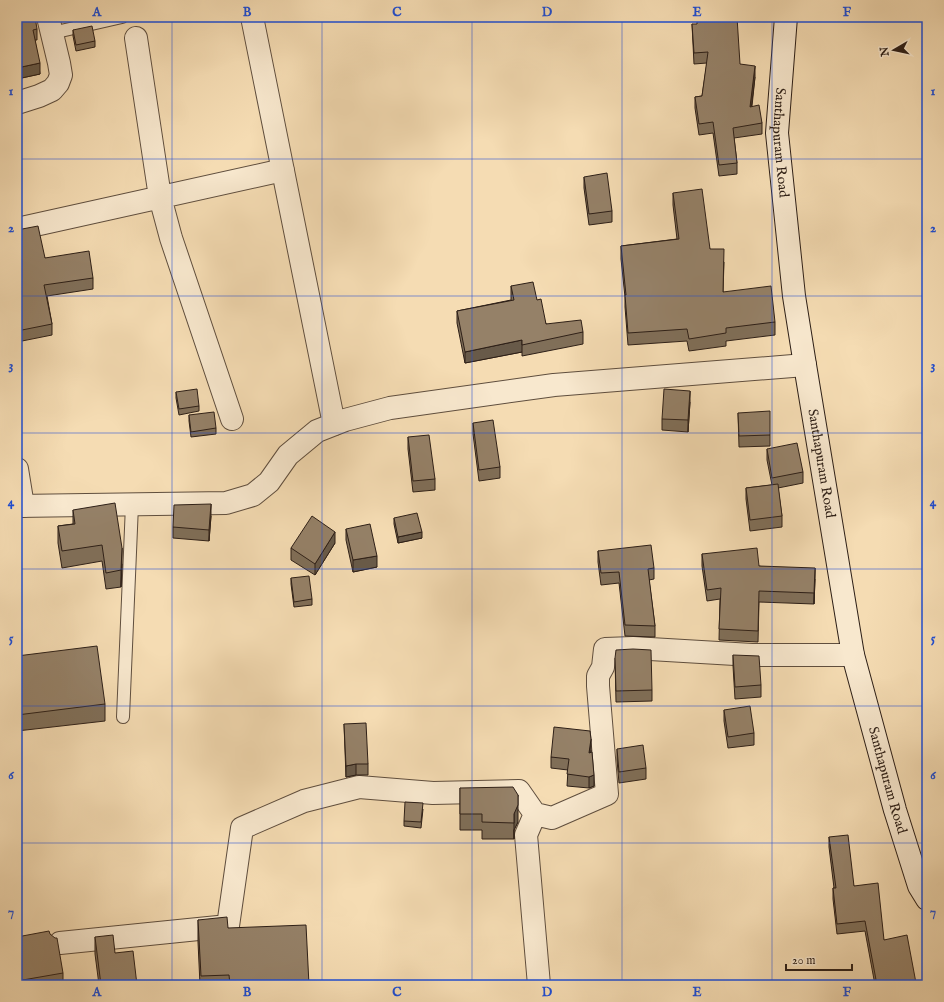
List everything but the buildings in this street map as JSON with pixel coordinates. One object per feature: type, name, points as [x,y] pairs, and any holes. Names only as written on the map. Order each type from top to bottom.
[{"type":"street","points":[[252,17],[334,424]]},
{"type":"street","name":"Santhapuram Road","points":[[786,17],[777,133],[794,296],[805,365],[853,655],[895,810],[919,886],[927,899]]},
{"type":"street","points":[[17,103],[52,90],[58,83],[61,75],[50,25]]},
{"type":"street","points":[[136,38],[160,197],[171,238],[232,419]]},
{"type":"street","points":[[17,229],[283,170]]},
{"type":"street","points":[[17,469],[20,506],[226,503],[253,495],[269,482],[288,455],[317,431],[345,420],[390,408],[554,385],[805,365]]},
{"type":"street","points":[[60,943],[228,926],[242,828],[304,801],[359,786],[433,792],[520,791],[535,814],[552,818],[607,794],[598,686],[598,676],[603,667],[605,649],[633,648],[752,655],[853,655]]},
{"type":"street","points":[[535,814],[526,835],[539,985]]},
{"type":"lane","points":[[50,25],[122,17]]},
{"type":"lane","points":[[123,717],[132,505]]}]
